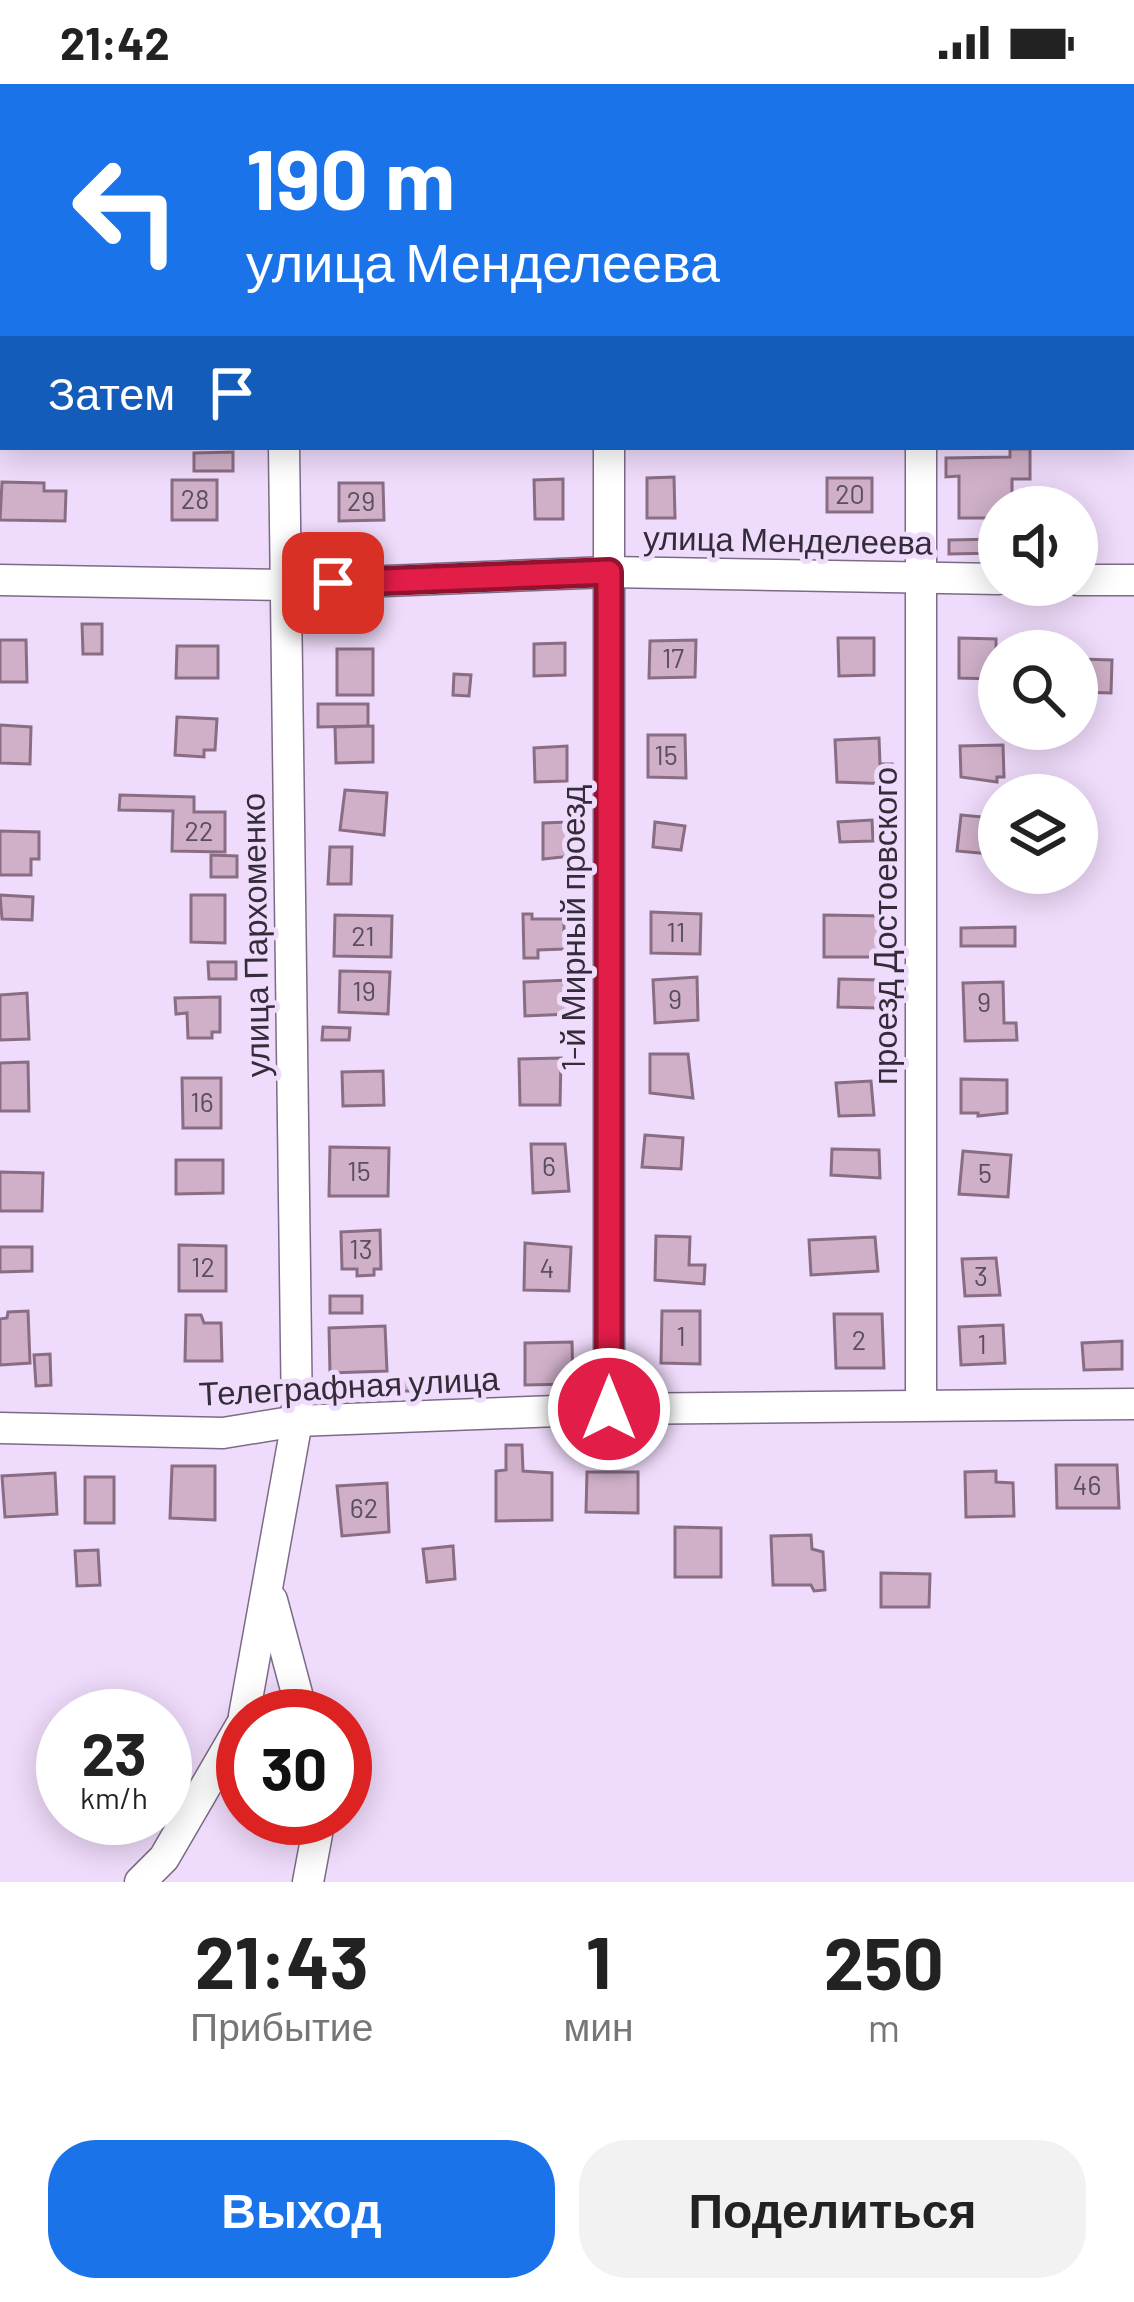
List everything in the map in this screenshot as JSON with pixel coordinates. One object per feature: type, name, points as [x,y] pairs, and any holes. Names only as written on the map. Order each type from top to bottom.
[{"type":"street","name":"улица Пархоменко","points":[[250,1689],[297,1421],[284,450]]},
{"type":"street","name":"1-й Мирный проезд","points":[[608,450],[609,1409]]},
{"type":"street","name":"проезд Достоевского","points":[[921,450],[921,1405]]},
{"type":"street","name":"улица Менделеева","points":[[0,580],[286,585],[609,572],[978,579]]},
{"type":"street","points":[[1098,580],[1134,580]]},
{"type":"street","name":"Телеграфная улица","points":[[0,1428],[224,1433],[297,1421],[609,1409],[1134,1404]]},
{"type":"street","points":[[270,1589],[296,1689]]},
{"type":"street","name":"улица Пархоменко","points":[[140,1882],[164,1858],[216,1768]]},
{"type":"street","points":[[308,1882],[315,1845]]},
{"type":"building","points":[[1010,450],[1030,450],[1030,479],[1012,479],[1012,486],[978,486],[978,518],[959,518],[959,476],[946,477],[946,458],[1010,457]]},
{"type":"building","points":[[233,452],[233,471],[194,471],[194,453]]},
{"type":"building","points":[[674,477],[675,518],[647,518],[647,478]]},
{"type":"building","points":[[827,478],[872,478],[872,512],[827,512]]},
{"type":"building","points":[[563,479],[563,519],[535,519],[534,480]]},
{"type":"building","points":[[172,480],[217,480],[217,520],[172,520]]},
{"type":"building","points":[[2,482],[44,483],[44,491],[66,491],[65,521],[0,520]]},
{"type":"building","points":[[339,483],[383,483],[384,520],[339,521]]},
{"type":"building","points":[[978,539],[978,553],[949,554],[949,540]]},
{"type":"building","points":[[82,624],[102,624],[102,654],[83,654]]},
{"type":"building","points":[[838,638],[874,638],[874,675],[839,676]]},
{"type":"building","points":[[959,638],[978,639],[978,679],[959,678]]},
{"type":"building","points":[[0,640],[26,640],[27,682],[0,682]]},
{"type":"building","points":[[696,640],[695,677],[649,678],[650,641]]},
{"type":"building","points":[[565,643],[565,675],[534,676],[534,644]]},
{"type":"building","points":[[177,646],[218,646],[218,678],[176,678]]},
{"type":"building","points":[[337,649],[373,649],[373,695],[337,695]]},
{"type":"building","points":[[1098,660],[1112,660],[1111,693],[1098,693]]},
{"type":"building","points":[[454,674],[471,675],[469,696],[453,695]]},
{"type":"building","points":[[318,704],[368,704],[368,726],[318,727]]},
{"type":"building","points":[[177,717],[217,719],[215,750],[204,750],[204,757],[175,755]]},
{"type":"building","points":[[0,725],[31,727],[30,764],[0,763]]},
{"type":"building","points":[[373,726],[373,762],[336,763],[335,727]]},
{"type":"building","points":[[648,735],[685,735],[686,778],[648,777]]},
{"type":"building","points":[[879,738],[880,764],[892,764],[893,784],[837,782],[835,740]]},
{"type":"building","points":[[567,746],[567,781],[535,782],[534,748]]},
{"type":"building","points":[[960,746],[1003,750],[1004,774],[961,777]]},
{"type":"building","points":[[345,790],[387,793],[384,835],[340,830]]},
{"type":"building","points":[[120,795],[194,797],[194,812],[225,812],[225,852],[172,851],[173,811],[119,810]]},
{"type":"building","points":[[961,815],[978,817],[978,853],[957,851]]},
{"type":"building","points":[[872,820],[873,841],[840,842],[838,822]]},
{"type":"building","points":[[569,822],[572,856],[543,859],[543,823]]},
{"type":"building","points":[[655,822],[685,826],[681,850],[653,847]]},
{"type":"building","points":[[0,831],[39,832],[39,859],[31,859],[31,875],[0,875]]},
{"type":"building","points":[[330,847],[352,847],[351,884],[328,884]]},
{"type":"building","points":[[211,855],[237,856],[237,877],[211,877]]},
{"type":"building","points":[[0,895],[33,897],[32,920],[2,919]]},
{"type":"building","points":[[191,895],[225,895],[225,943],[191,942]]},
{"type":"building","points":[[651,912],[701,914],[700,954],[651,953]]},
{"type":"building","points":[[523,914],[532,914],[532,919],[564,919],[564,949],[538,950],[538,958],[524,958]]},
{"type":"building","points":[[335,915],[392,916],[391,957],[334,956]]},
{"type":"building","points":[[824,915],[882,916],[882,957],[824,957]]},
{"type":"building","points":[[1015,927],[1015,946],[961,946],[961,928]]},
{"type":"building","points":[[208,962],[236,962],[236,979],[209,979]]},
{"type":"building","points":[[340,971],[390,972],[388,1014],[339,1012]]},
{"type":"building","points":[[697,977],[698,1020],[655,1023],[653,980]]},
{"type":"building","points":[[839,979],[879,980],[878,1008],[838,1007]]},
{"type":"building","points":[[569,980],[570,1014],[525,1016],[524,982]]},
{"type":"building","points":[[1003,982],[1004,1023],[1016,1023],[1017,1040],[965,1041],[963,983]]},
{"type":"building","points":[[27,993],[29,1039],[0,1040],[0,995]]},
{"type":"building","points":[[220,997],[220,1032],[212,1032],[212,1038],[188,1038],[187,1013],[176,1014],[175,998]]},
{"type":"building","points":[[323,1027],[350,1028],[349,1040],[322,1040]]},
{"type":"building","points":[[650,1054],[688,1054],[693,1098],[650,1093]]},
{"type":"building","points":[[561,1058],[560,1105],[520,1105],[519,1059]]},
{"type":"building","points":[[28,1062],[29,1111],[0,1111],[0,1063]]},
{"type":"building","points":[[383,1071],[384,1105],[343,1106],[342,1072]]},
{"type":"building","points":[[182,1078],[221,1078],[221,1128],[183,1128]]},
{"type":"building","points":[[961,1079],[1007,1080],[1007,1113],[961,1113]]},
{"type":"building","points":[[871,1081],[874,1115],[839,1116],[836,1083]]},
{"type":"building","points":[[645,1135],[683,1138],[681,1169],[642,1167]]},
{"type":"building","points":[[531,1144],[565,1144],[569,1191],[533,1193]]},
{"type":"building","points":[[330,1147],[389,1148],[388,1196],[329,1196]]},
{"type":"building","points":[[832,1149],[879,1150],[880,1178],[831,1175]]},
{"type":"building","points":[[963,1151],[1011,1155],[1008,1197],[959,1194]]},
{"type":"building","points":[[176,1160],[223,1160],[223,1193],[176,1194]]},
{"type":"building","points":[[0,1172],[43,1173],[42,1211],[0,1211]]},
{"type":"building","points":[[380,1230],[381,1269],[374,1269],[374,1275],[357,1276],[357,1269],[342,1269],[341,1232]]},
{"type":"building","points":[[656,1236],[690,1237],[689,1265],[705,1265],[704,1284],[655,1280]]},
{"type":"building","points":[[875,1237],[878,1271],[811,1275],[809,1240]]},
{"type":"building","points":[[525,1243],[571,1247],[569,1291],[524,1290]]},
{"type":"building","points":[[179,1245],[226,1246],[226,1291],[179,1291]]},
{"type":"building","points":[[0,1247],[32,1247],[32,1271],[0,1272]]},
{"type":"building","points":[[996,1258],[1000,1295],[965,1296],[962,1259]]},
{"type":"building","points":[[330,1296],[362,1296],[362,1313],[330,1313]]},
{"type":"building","points":[[28,1311],[30,1363],[0,1365],[0,1319],[7,1318],[8,1312]]},
{"type":"building","points":[[662,1311],[700,1311],[700,1364],[661,1363]]},
{"type":"building","points":[[834,1314],[882,1314],[884,1368],[836,1368]]},
{"type":"building","points":[[186,1315],[201,1315],[204,1323],[221,1323],[222,1361],[185,1361]]},
{"type":"building","points":[[1003,1325],[1005,1363],[961,1365],[959,1327]]},
{"type":"building","points":[[385,1326],[387,1371],[330,1373],[329,1328]]},
{"type":"building","points":[[1122,1341],[1122,1369],[1084,1370],[1082,1343]]},
{"type":"building","points":[[572,1342],[573,1384],[525,1385],[525,1343]]},
{"type":"building","points":[[50,1354],[51,1385],[36,1386],[34,1355]]},
{"type":"building","points":[[385,1379],[421,1380],[420,1391],[386,1391]]},
{"type":"building","points":[[506,1445],[522,1445],[523,1471],[552,1473],[552,1520],[496,1521],[496,1471],[506,1470]]},
{"type":"building","points":[[1056,1465],[1117,1465],[1119,1508],[1057,1508]]},
{"type":"building","points":[[172,1466],[215,1466],[215,1520],[170,1518]]},
{"type":"building","points":[[996,1471],[996,1482],[1013,1483],[1014,1516],[966,1517],[965,1472]]},
{"type":"building","points":[[587,1472],[638,1472],[638,1513],[586,1512]]},
{"type":"building","points":[[55,1473],[57,1514],[5,1517],[2,1476]]},
{"type":"building","points":[[85,1477],[114,1477],[114,1523],[85,1523]]},
{"type":"building","points":[[387,1483],[389,1532],[342,1536],[337,1486]]},
{"type":"building","points":[[675,1527],[721,1528],[721,1577],[675,1577]]},
{"type":"building","points":[[811,1535],[812,1549],[823,1552],[825,1590],[814,1591],[811,1585],[773,1585],[771,1536]]},
{"type":"building","points":[[453,1546],[455,1579],[427,1582],[423,1549]]},
{"type":"building","points":[[98,1550],[100,1585],[77,1586],[75,1551]]},
{"type":"building","points":[[881,1573],[930,1574],[929,1607],[881,1607]]},
{"type":"route","points":[[333,583],[609,572],[609,1409]]}]
